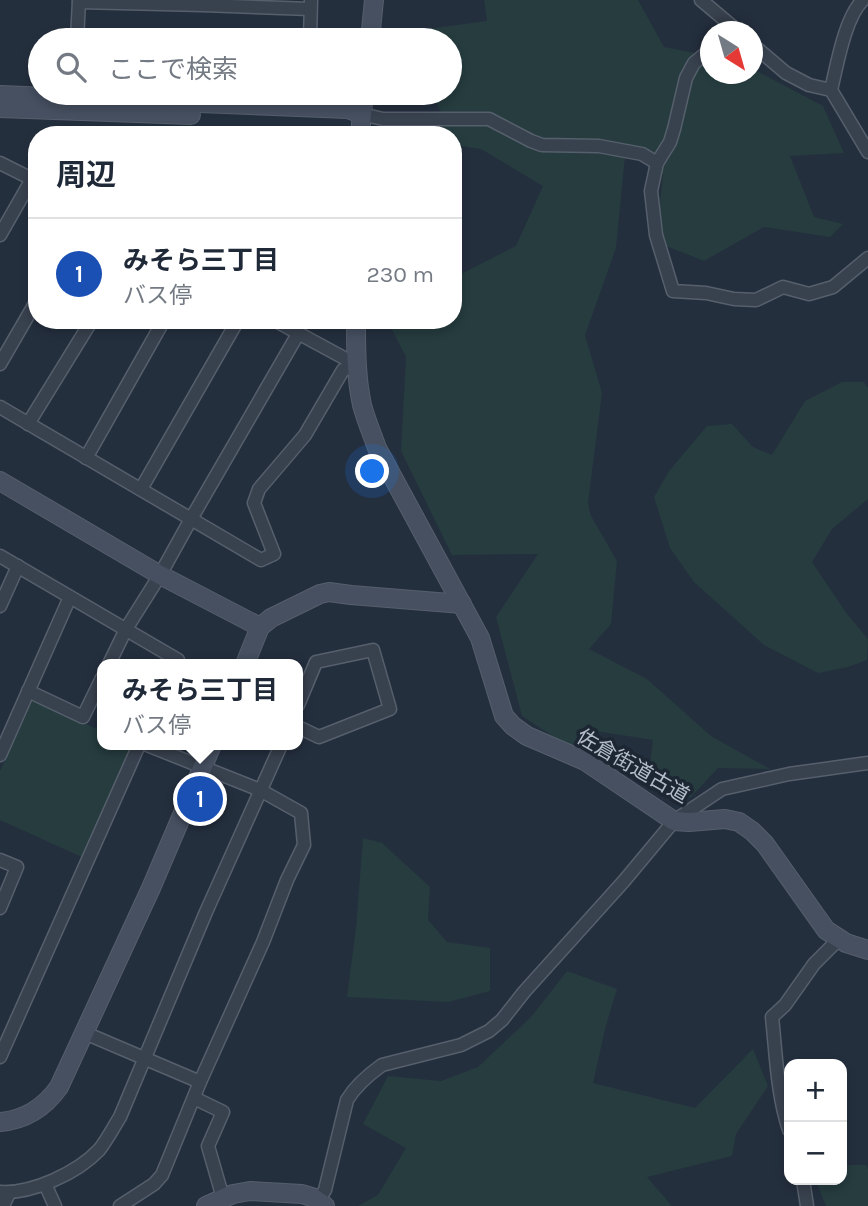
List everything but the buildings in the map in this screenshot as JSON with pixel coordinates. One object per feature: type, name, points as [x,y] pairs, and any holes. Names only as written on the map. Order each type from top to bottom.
[{"type":"street","points":[[371,28],[374,0]]},
{"type":"street","points":[[701,0],[725,21]]},
{"type":"street","points":[[863,0],[854,13],[841,48],[831,90],[868,152]]},
{"type":"street","points":[[78,28],[79,1],[311,5],[310,28]]},
{"type":"street","points":[[763,53],[786,73],[809,85],[831,90]]},
{"type":"street","points":[[700,58],[686,78],[670,142],[657,163],[651,191],[656,235],[673,291],[756,300],[783,287],[809,294],[833,287],[868,258]]},
{"type":"street","points":[[0,95],[28,95]]},
{"type":"street","points":[[292,105],[348,109],[383,119],[489,120],[542,145],[599,146],[642,154],[657,163]]},
{"type":"street","points":[[360,126],[362,105]]},
{"type":"street","points":[[0,108],[344,120],[361,114]]},
{"type":"street","points":[[0,163],[28,177]]},
{"type":"street","points":[[0,235],[28,186]]},
{"type":"street","points":[[0,364],[28,316]]},
{"type":"street","points":[[28,424],[86,329]]},
{"type":"street","points":[[86,458],[159,329]]},
{"type":"street","points":[[141,489],[233,329]]},
{"type":"street","points":[[289,329],[356,365]]},
{"type":"street","name":"佐倉街道古道","points":[[356,329],[356,365],[362,406],[377,448],[480,638],[504,716],[527,736],[585,761],[674,821],[725,819],[739,822],[765,844],[826,930],[839,939],[868,950]]},
{"type":"street","points":[[111,659],[126,629],[160,575],[298,334]]},
{"type":"street","points":[[0,407],[261,560],[274,554],[254,503],[259,489],[305,435],[343,370],[356,365]]},
{"type":"street","points":[[0,481],[160,575],[260,627]]},
{"type":"street","points":[[0,556],[176,659]]},
{"type":"street","points":[[0,606],[18,566]]},
{"type":"street","points":[[246,659],[260,627],[271,618],[320,594],[329,592],[462,604]]},
{"type":"street","points":[[0,755],[69,597]]},
{"type":"street","points":[[303,693],[316,662],[373,650],[390,709],[319,737],[303,729]]},
{"type":"street","points":[[28,691],[83,717],[97,688]]},
{"type":"street","points":[[0,1057],[137,750]]},
{"type":"street","points":[[120,1206],[154,1184],[162,1175],[304,845],[301,813],[260,790],[159,750]]},
{"type":"street","points":[[0,1122],[21,1118],[38,1110],[59,1087],[210,750]]},
{"type":"street","points":[[3,1206],[4,1192],[45,1184],[100,1149],[120,1117],[206,912],[279,750]]},
{"type":"street","points":[[206,1206],[233,1194],[250,1191],[302,1194],[322,1203],[347,1100],[353,1090],[382,1065],[461,1045],[489,1031],[502,1020],[674,821],[722,789],[789,774],[868,763]]},
{"type":"street","points":[[0,860],[17,867],[0,908]]},
{"type":"street","points":[[787,1122],[777,1069],[772,1017],[785,1005],[814,964],[839,939]]},
{"type":"street","points":[[85,1033],[200,1082]]},
{"type":"street","points":[[194,1098],[223,1112],[208,1146],[223,1198]]},
{"type":"street","points":[[45,1184],[55,1206]]},
{"type":"street","points":[[804,1185],[807,1206]]},
{"type":"green space","points":[[484,0],[638,0],[664,47],[700,54],[700,84],[763,84],[763,74],[823,106],[844,153],[790,156],[814,217],[843,224],[830,237],[764,227],[704,261],[656,242],[663,174],[626,146],[616,248],[585,335],[602,393],[588,503],[591,516],[617,561],[611,624],[589,649],[647,679],[711,736],[770,769],[718,768],[690,798],[649,771],[653,740],[589,730],[571,748],[522,716],[496,617],[538,554],[452,555],[401,451],[406,357],[392,329],[462,329],[462,273],[516,246],[543,186],[481,149],[462,146],[462,126],[387,126],[388,120],[445,121],[438,105],[462,105],[462,28],[434,28],[487,21]]},
{"type":"green space","points":[[842,382],[864,382],[868,388],[868,499],[832,529],[812,562],[847,614],[868,639],[867,660],[818,673],[764,645],[694,582],[670,548],[654,497],[669,471],[707,426],[732,424],[753,447],[772,455],[805,401]]},
{"type":"green space","points":[[32,701],[97,729],[97,750],[130,750],[84,858],[0,820],[0,771]]},
{"type":"green space","points":[[363,838],[382,843],[430,887],[428,920],[447,942],[490,948],[490,991],[448,1002],[347,997]]},
{"type":"green space","points":[[567,971],[617,989],[593,1083],[695,1108],[753,1049],[768,1086],[736,1134],[732,1156],[647,1177],[672,1206],[358,1206],[378,1195],[406,1148],[363,1124],[388,1076],[441,1081],[478,1067],[531,1017]]},
{"type":"green space","points":[[847,1165],[866,1165],[868,1206],[826,1206],[817,1185],[847,1185]]},
{"type":"place","name":"みそら三丁目","points":[[200,799]]}]
